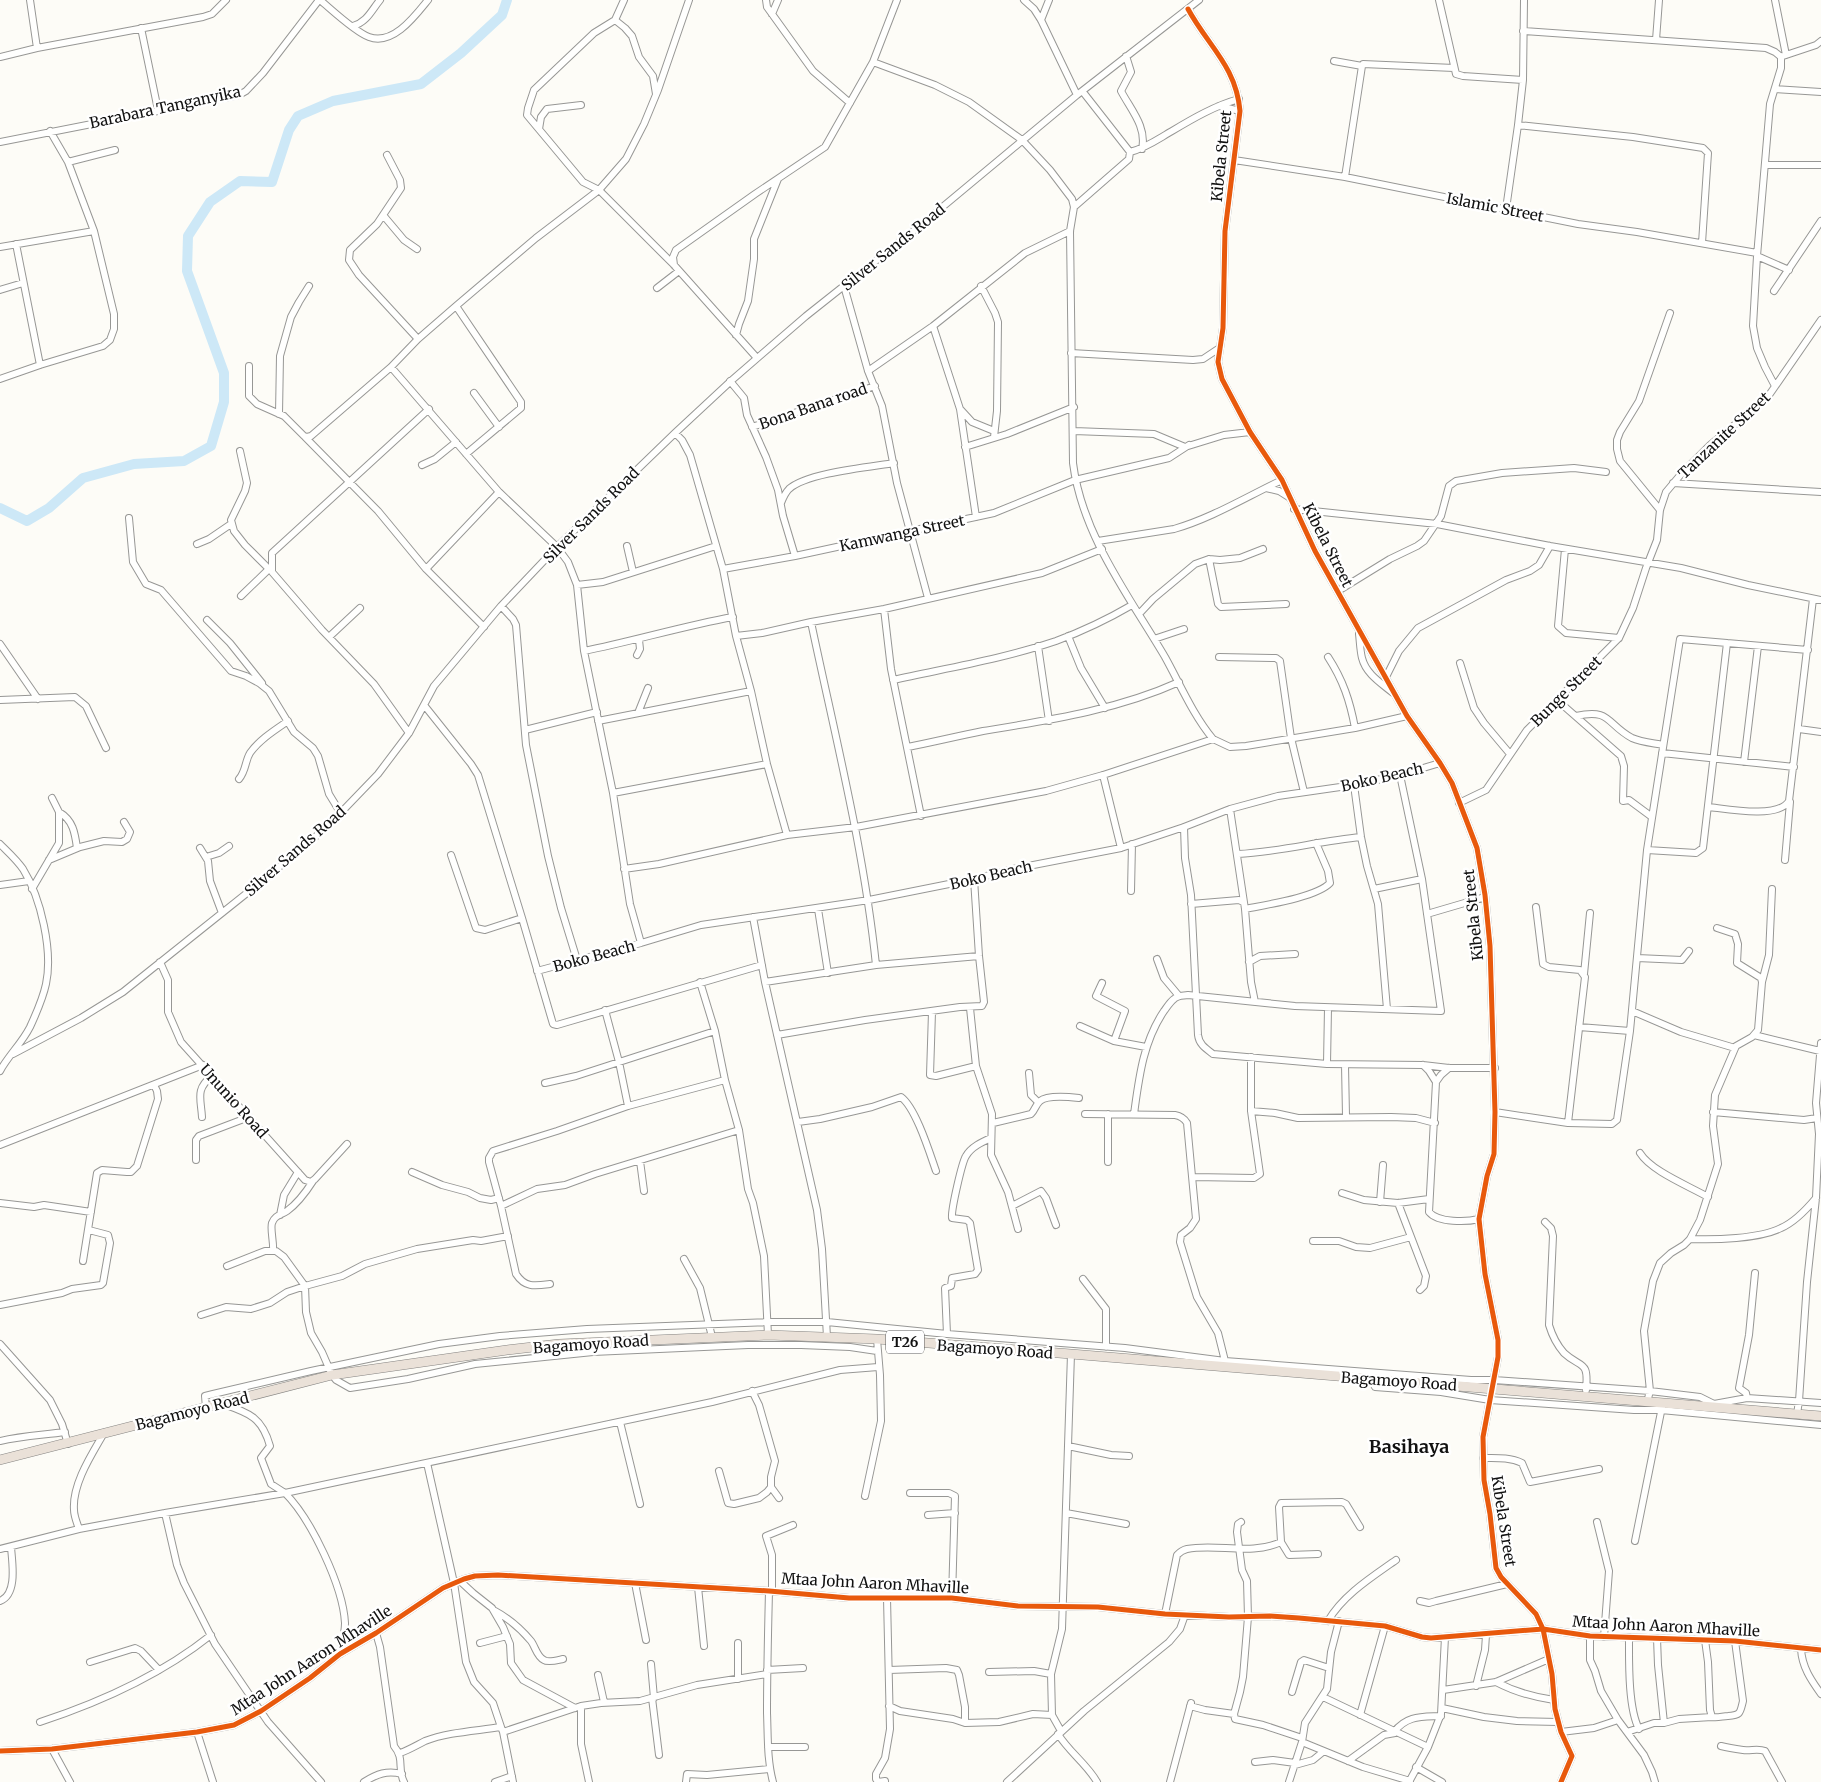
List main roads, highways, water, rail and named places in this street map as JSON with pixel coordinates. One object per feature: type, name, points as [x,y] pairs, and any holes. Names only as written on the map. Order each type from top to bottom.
[{"type":"highway","name":"Bagamoyo Road","points":[[0,1460],[222,1404],[330,1371],[591,1342],[768,1335],[877,1340],[1071,1354],[1372,1380],[1493,1384],[1586,1398],[1647,1402],[1662,1407],[1713,1406],[1821,1416]]},
{"type":"waterway","points":[[0,508],[27,521],[49,508],[83,478],[134,464],[184,461],[211,446],[224,402],[224,373],[187,271],[188,236],[210,202],[240,181],[272,182],[289,130],[298,116],[333,101],[421,84],[461,53],[502,15],[507,0]]},
{"type":"district","name":"Basihaya","points":[[1409,1446]]}]
